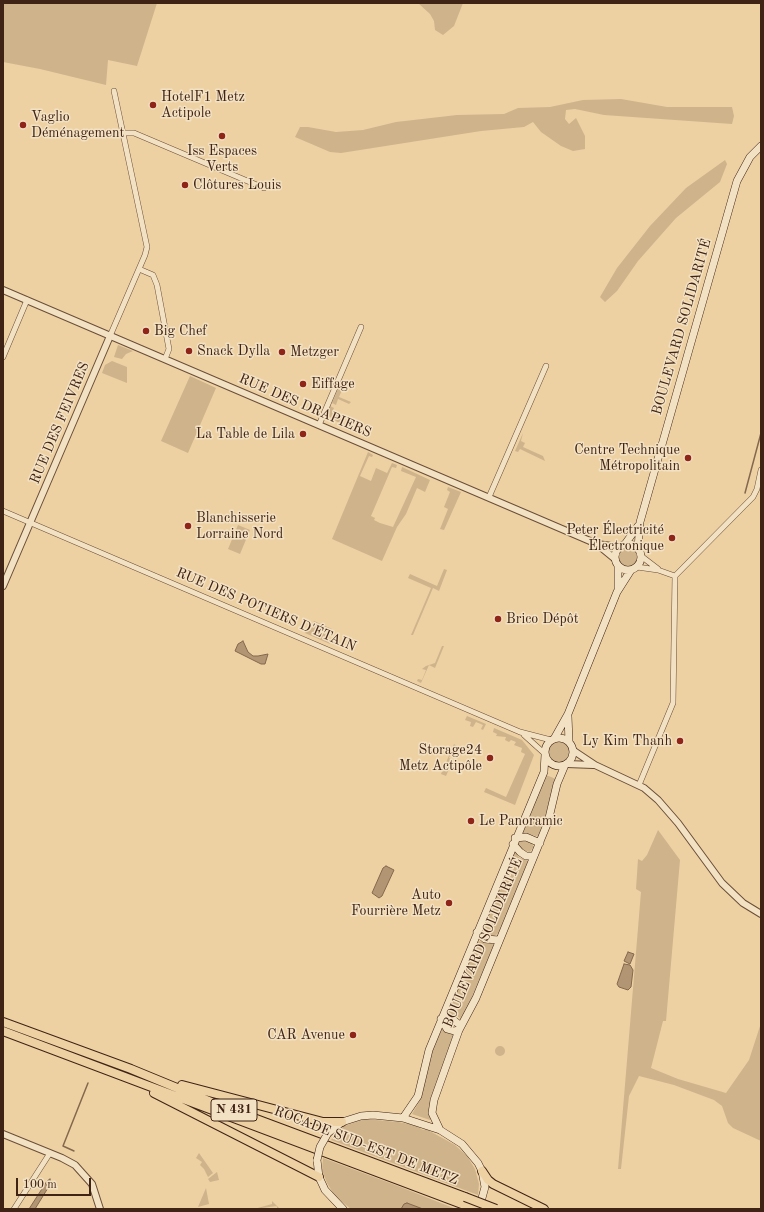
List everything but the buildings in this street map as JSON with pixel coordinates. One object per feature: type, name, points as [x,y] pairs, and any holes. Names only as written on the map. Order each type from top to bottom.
[{"type":"highway","name":"ROCADE SUD-EST DE METZ","points":[[3,1022],[131,1069],[463,1201],[475,1209]]},
{"type":"highway","name":"ROCADE SUD-EST DE METZ","points":[[3,1031],[463,1201],[496,1209]]},
{"type":"highway","points":[[101,1068],[183,1107],[319,1177]]},
{"type":"highway","points":[[131,1069],[184,1085],[323,1122],[342,1122]]},
{"type":"highway","points":[[482,1171],[488,1180],[493,1184],[544,1209]]},
{"type":"main road","name":"BOULEVARD SOLIDARITÉ","points":[[638,548],[640,522],[737,181],[750,157],[761,146]]},
{"type":"main road","name":"BOULEVARD SOLIDARITÉ","points":[[622,545],[632,536],[640,522]]},
{"type":"main road","points":[[568,714],[569,742],[574,751],[572,759],[566,765],[553,765],[547,760],[545,754],[546,745],[553,739],[568,714],[617,592],[642,556],[638,548],[630,544],[622,545],[616,550],[617,592]]},
{"type":"main road","points":[[617,563],[624,570],[634,569]]},
{"type":"main road","points":[[553,739],[563,738],[569,742]]},
{"type":"main road","name":"BOULEVARD SOLIDARITÉ","points":[[403,1118],[418,1096],[426,1058],[514,841],[544,772],[545,754]]},
{"type":"main road","name":"BOULEVARD SOLIDARITÉ","points":[[440,1130],[432,1113],[432,1106],[460,1028],[476,998],[540,843],[548,822],[559,778],[566,765]]},
{"type":"main road","points":[[534,856],[526,856],[520,852],[514,841],[526,837],[540,843]]},
{"type":"main road","points":[[477,932],[485,939],[499,940]]},
{"type":"main road","points":[[451,1018],[460,1028],[454,1031],[447,1028],[441,1019],[451,1018]]},
{"type":"main road","points":[[343,1209],[329,1196],[319,1177],[317,1160],[320,1147],[328,1133],[342,1122],[361,1116],[385,1115],[403,1118],[440,1130],[468,1150],[482,1171],[485,1187],[479,1209]]},
{"type":"street","name":"RUE DES FEIVRES","points":[[3,586],[146,251],[146,242],[114,90]]},
{"type":"street","points":[[123,133],[134,133],[264,188]]},
{"type":"street","points":[[139,269],[153,275],[157,284],[169,349],[165,359]]},
{"type":"street","name":"RUE DES DRAPIERS","points":[[3,290],[597,544],[617,563]]},
{"type":"street","points":[[3,357],[27,300]]},
{"type":"street","points":[[319,425],[362,327]]},
{"type":"street","points":[[490,498],[546,366]]},
{"type":"street","points":[[639,785],[672,707],[674,576],[752,497],[757,489],[761,470]]},
{"type":"street","name":"RUE DES POTIERS D'ÉTAIN","points":[[3,511],[520,732],[553,739]]},
{"type":"street","name":"RUE DES DRAPIERS","points":[[597,544],[622,545]]},
{"type":"street","points":[[642,556],[658,570]]},
{"type":"street","points":[[634,569],[658,570],[674,576]]},
{"type":"street","name":"RUE DES POTIERS D'ÉTAIN","points":[[520,732],[545,754]]},
{"type":"street","points":[[574,751],[595,765],[639,785],[649,792],[669,811],[729,891],[761,914]]},
{"type":"street","points":[[566,765],[595,765]]},
{"type":"street","points":[[3,1134],[69,1161],[84,1173],[95,1190],[100,1209]]},
{"type":"street","points":[[14,1209],[50,1153]]},
{"type":"shaded area","points":[[3,3],[157,3],[137,66],[108,60],[106,85],[40,69],[3,62]]},
{"type":"shaded area","points":[[418,3],[463,3],[454,26],[443,35],[435,30],[434,21],[430,14]]},
{"type":"shaded area","points":[[621,99],[667,107],[732,107],[734,116],[732,124],[604,115],[575,109],[566,110],[565,119],[569,124],[576,118],[585,136],[585,149],[573,151],[561,146],[541,132],[533,122],[524,127],[481,131],[341,153],[330,152],[295,137],[300,127],[336,132],[363,130],[396,122],[457,115],[504,114],[518,108],[550,107],[583,100]]},
{"type":"shaded area","points":[[725,160],[727,164],[720,182],[676,218],[638,261],[617,291],[605,302],[600,297],[617,268],[650,226],[686,188]]},
{"type":"shaded area","points":[[118,345],[133,351],[126,354],[122,359],[114,357]]},
{"type":"shaded area","points":[[112,361],[127,367],[127,383],[102,373],[105,365]]},
{"type":"shaded area","points":[[190,376],[216,388],[188,453],[161,441]]},
{"type":"shaded area","points":[[338,389],[342,390],[339,397],[351,402],[349,404],[338,399],[336,405],[332,403]]},
{"type":"shaded area","points":[[330,406],[334,408],[332,413],[344,418],[342,423],[360,431],[359,434],[338,425],[339,423],[327,415]]},
{"type":"shaded area","points":[[523,433],[521,441],[525,443],[523,447],[543,456],[545,461],[520,449],[518,452],[515,451]]},
{"type":"shaded area","points":[[368,452],[373,455],[372,457],[369,456],[360,476],[371,481],[376,468],[387,473],[392,463],[397,465],[396,468],[392,467],[371,516],[375,518],[374,520],[380,523],[393,527],[416,477],[401,471],[402,467],[430,480],[425,492],[417,488],[406,514],[397,527],[382,561],[332,539]]},
{"type":"shaded area","points":[[448,487],[461,492],[444,530],[440,529],[448,509],[444,507],[450,492],[447,490]]},
{"type":"shaded area","points":[[238,525],[250,530],[240,554],[228,549]]},
{"type":"shaded area","points":[[628,548],[634,551],[637,557],[634,563],[628,566],[622,563],[619,557],[622,551]]},
{"type":"shaded area","points":[[444,569],[447,570],[439,591],[433,588],[413,635],[411,635],[431,588],[408,578],[410,574],[437,586]]},
{"type":"shaded area","points":[[314,621],[332,629],[328,639],[330,644],[305,633],[306,630],[310,631]]},
{"type":"shaded area","points":[[243,641],[248,652],[253,656],[268,654],[265,664],[261,664],[235,651],[238,644]]},
{"type":"shaded area","points":[[442,646],[444,646],[435,668],[429,665],[435,663]]},
{"type":"shaded area","points":[[429,665],[421,683],[417,681],[418,679],[422,680],[426,670],[422,669]]},
{"type":"shaded area","points":[[467,716],[486,724],[483,730],[481,729],[483,725],[476,722],[473,727],[470,726],[471,722],[465,720]]},
{"type":"shaded area","points":[[494,728],[522,740],[534,755],[515,805],[484,792],[486,788],[506,797],[525,754],[521,752],[522,748],[514,745],[516,742],[511,740],[509,742],[505,740],[506,737],[496,736],[497,734],[493,732]]},
{"type":"shaded area","points":[[559,741],[567,744],[570,752],[567,760],[559,763],[551,760],[548,752],[551,744]]},
{"type":"shaded area","points":[[454,744],[458,747],[455,755],[451,753],[449,758],[453,760],[446,776],[441,774]]},
{"type":"shaded area","points":[[546,775],[556,779],[539,837],[529,834],[522,835],[520,833]]},
{"type":"shaded area","points":[[658,830],[680,860],[666,1021],[663,1021],[651,1068],[678,1079],[726,1093],[749,1060],[761,1023],[761,1141],[733,1128],[728,1123],[722,1106],[714,1100],[674,1085],[639,1076],[629,1096],[621,1169],[618,1169],[641,892],[636,889],[638,859],[642,861],[647,855]]},
{"type":"shaded area","points":[[521,841],[531,842],[534,847],[530,852],[522,850],[518,843]]},
{"type":"shaded area","points":[[514,852],[520,858],[529,861],[499,933],[492,937],[483,932],[483,925]]},
{"type":"shaded area","points":[[386,866],[394,870],[382,896],[379,898],[372,893],[383,868]]},
{"type":"shaded area","points":[[477,941],[491,943],[494,945],[462,1020],[456,1015],[447,1013]]},
{"type":"shaded area","points":[[628,952],[634,954],[630,964],[624,961]]},
{"type":"shaded area","points":[[624,964],[630,965],[633,970],[631,987],[628,990],[619,987],[617,984]]},
{"type":"shaded area","points":[[441,1026],[455,1034],[430,1120],[412,1114],[419,1102],[431,1052]]},
{"type":"shaded area","points":[[498,1046],[502,1046],[504,1047],[504,1055],[498,1056],[495,1053],[495,1049]]},
{"type":"shaded area","points":[[365,1119],[415,1125],[423,1130],[426,1129],[455,1145],[467,1156],[475,1169],[479,1184],[478,1195],[331,1140],[341,1127]]},
{"type":"shaded area","points":[[199,1153],[213,1173],[208,1177],[200,1165],[202,1162],[196,1158]]},
{"type":"shaded area","points":[[323,1158],[456,1209],[351,1209],[335,1196],[327,1183],[322,1170]]},
{"type":"shaded area","points":[[217,1172],[219,1180],[210,1182],[208,1179]]},
{"type":"shaded area","points":[[50,1179],[51,1183],[35,1209],[29,1209],[47,1181]]},
{"type":"shaded area","points":[[206,1188],[209,1204],[198,1207]]},
{"type":"shaded area","points":[[272,1201],[277,1206],[254,1209],[272,1204]]},
{"type":"shaded area","points":[[407,1203],[423,1209],[401,1209],[404,1204]]},
{"type":"waterway","points":[[745,493],[761,433]]},
{"type":"waterway","points":[[74,1151],[63,1146],[88,1083]]},
{"type":"place","name":"HotelF1 Metz Actipole","points":[[153,105]]},
{"type":"place","name":"Vaglio Déménagement","points":[[23,125]]},
{"type":"place","name":"Iss Espaces Verts","points":[[222,136]]},
{"type":"place","name":"Clôtures Louis","points":[[185,185]]},
{"type":"place","name":"Big Chef","points":[[146,331]]},
{"type":"place","name":"Snack Dylla","points":[[189,351]]},
{"type":"place","name":"Metzger","points":[[282,352]]},
{"type":"place","name":"Eiffage","points":[[303,384]]},
{"type":"place","name":"La Table de Lila","points":[[303,434]]},
{"type":"place","name":"Centre Technique Métropolitain","points":[[688,458]]},
{"type":"place","name":"Blanchisserie Lorraine Nord","points":[[188,526]]},
{"type":"place","name":"Peter Électricité Électronique","points":[[672,538]]},
{"type":"place","name":"Brico Dépôt","points":[[498,619]]},
{"type":"place","name":"Ly Kim Thanh","points":[[680,741]]},
{"type":"place","name":"Storage24 Metz Actipôle","points":[[490,758]]},
{"type":"place","name":"Le Panoramic","points":[[471,821]]},
{"type":"place","name":"Auto Fourrière Metz","points":[[449,903]]},
{"type":"place","name":"CAR Avenue","points":[[353,1035]]}]
